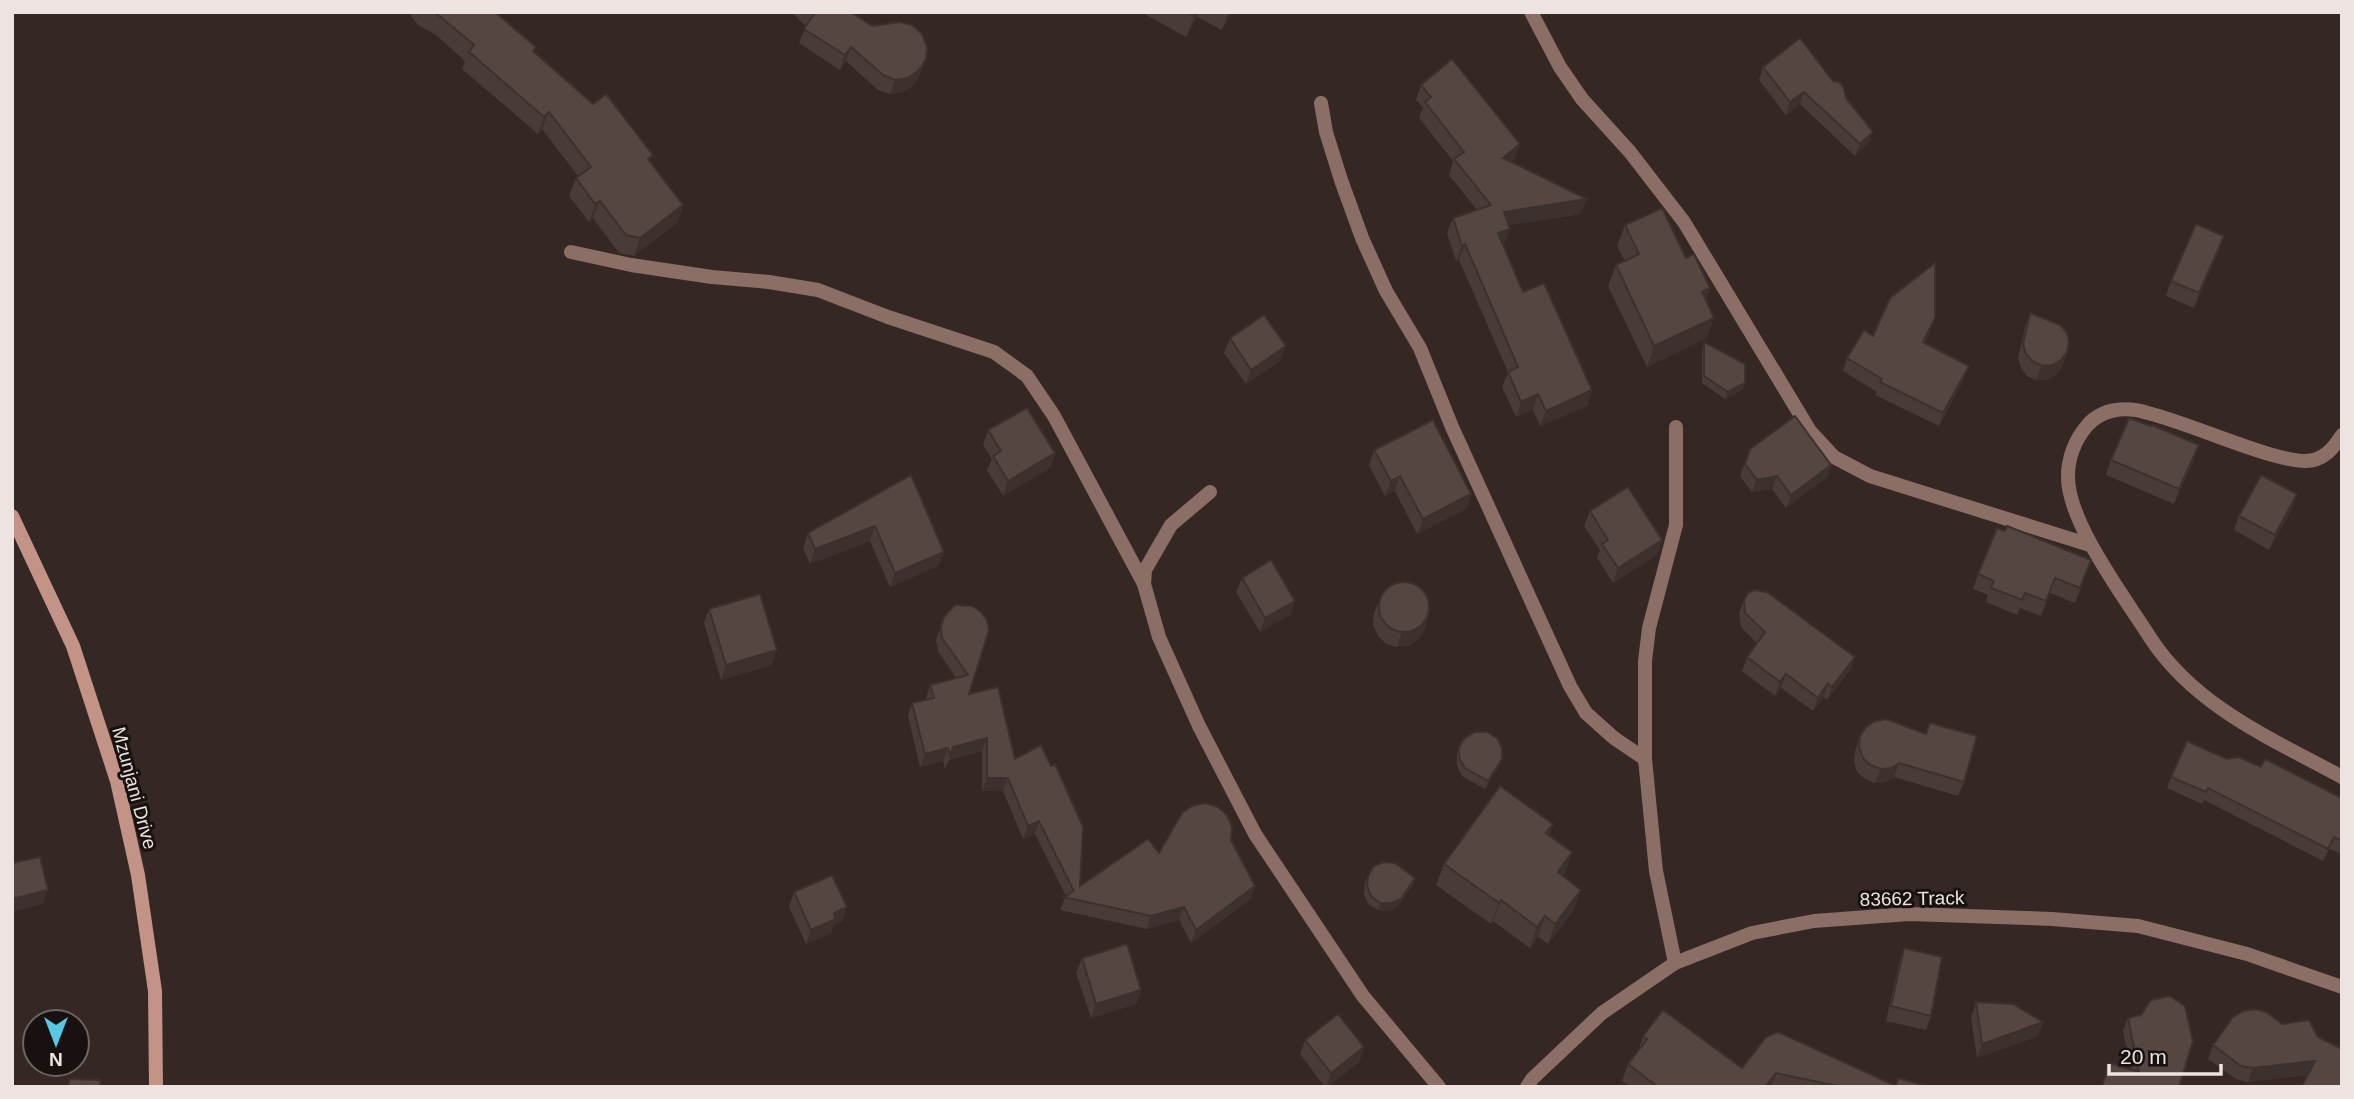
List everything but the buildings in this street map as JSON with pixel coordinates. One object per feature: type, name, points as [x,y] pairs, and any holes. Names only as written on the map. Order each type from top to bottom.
[{"type":"main road","name":"Mzunjani Drive","points":[[12,516],[73,646],[117,781],[138,875],[155,991],[156,1087]]},
{"type":"street","points":[[1531,12],[1560,67],[1582,99],[1630,152],[1684,222],[1810,431],[1834,457],[1870,477],[2090,545]]},
{"type":"street","points":[[1321,103],[1340,180],[1362,238],[1386,291],[1420,348],[1452,427],[1570,686],[1586,713],[1614,738],[1645,759]]},
{"type":"street","points":[[571,251],[631,265],[818,290],[888,317],[994,352],[1027,376],[1054,416],[1144,584],[1164,648],[1199,726],[1255,834],[1363,996],[1439,1087]]},
{"type":"street","points":[[2342,435],[2333,450],[2321,458],[2306,461],[2256,450],[2147,412],[2110,410],[2093,418],[2080,435],[2069,460],[2067,477],[2070,496],[2090,545],[2165,660],[2196,691],[2227,715],[2342,777]]},
{"type":"street","points":[[1675,962],[1656,871],[1645,759],[1645,661],[1649,628],[1676,525],[1676,427]]},
{"type":"street","points":[[1144,584],[1145,570],[1171,525],[1210,492]]},
{"type":"street","name":"83662 Track","points":[[1527,1087],[1532,1079],[1602,1013],[1675,962],[1752,933],[1814,921],[1909,914],[2138,926],[2247,954],[2342,986]]}]
